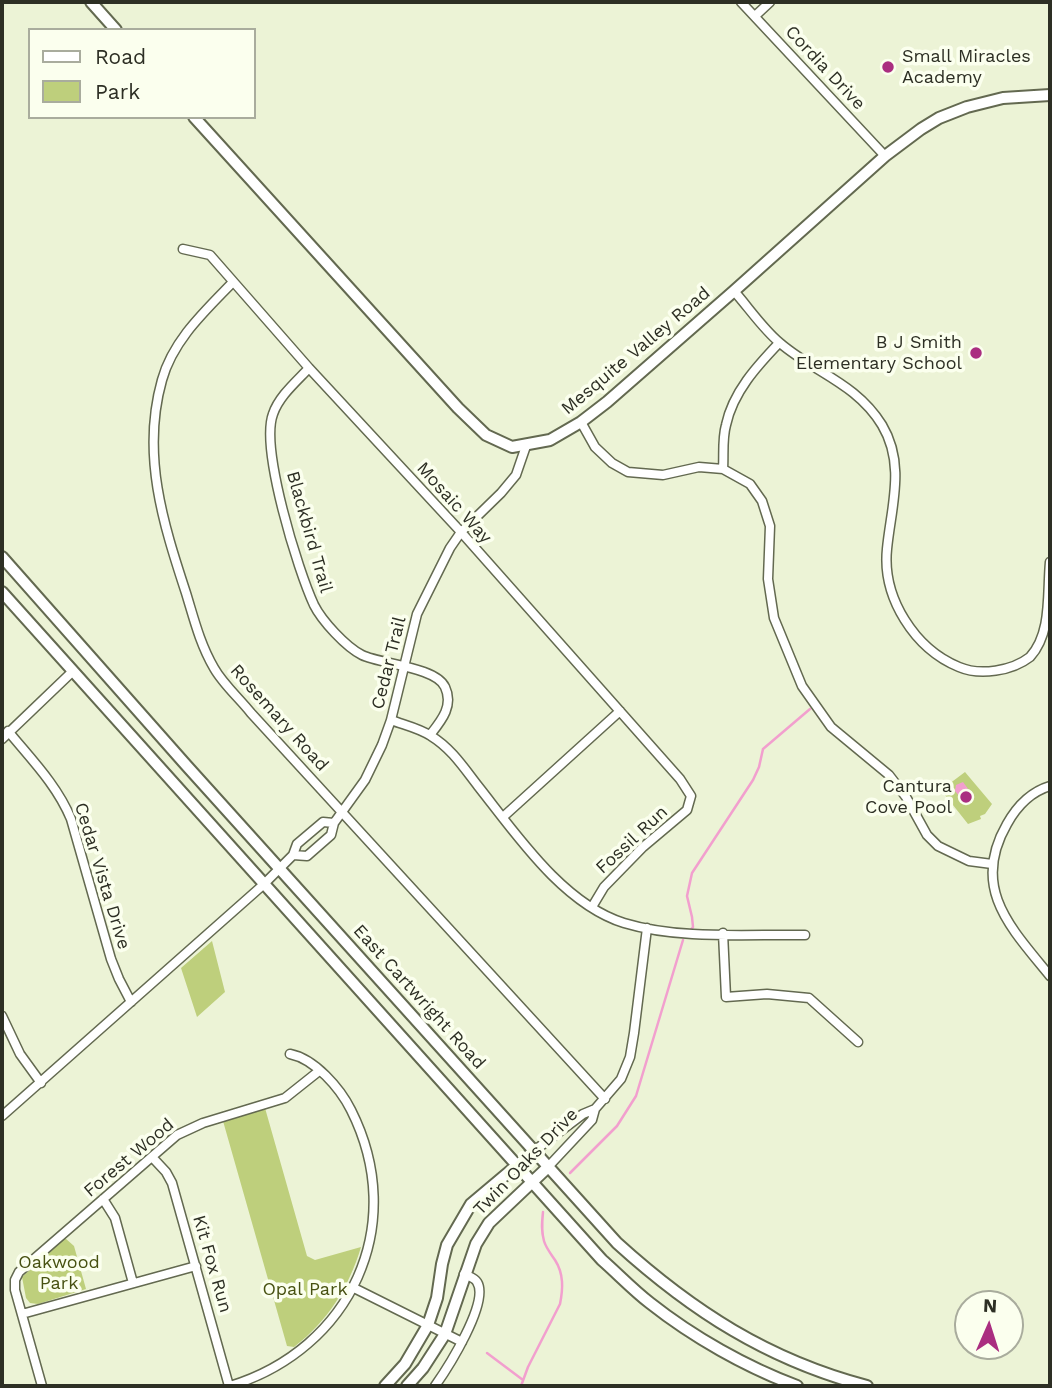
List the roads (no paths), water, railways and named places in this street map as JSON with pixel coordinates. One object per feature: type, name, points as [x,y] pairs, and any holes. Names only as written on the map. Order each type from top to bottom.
[{"type":"main road","points":[[91,2],[114,28]]},
{"type":"main road","name":"Mesquite Valley Road","points":[[526,446],[550,440],[581,422],[734,292],[885,156],[939,118],[967,107],[1003,98],[1050,95]]},
{"type":"main road","points":[[196,119],[458,408],[486,435],[498,442],[512,447],[526,446]]},
{"type":"main road","name":"East Cartwright Road","points":[[2,557],[617,1243],[729,1331],[793,1361],[867,1386]]},
{"type":"main road","points":[[2,592],[602,1259],[651,1304],[708,1342],[774,1377],[797,1386]]},
{"type":"main road","name":"Twin Oaks Drive","points":[[385,1386],[405,1364],[428,1325],[437,1298],[447,1245],[471,1204],[534,1151]]},
{"type":"main road","name":"Twin Oaks Drive","points":[[407,1386],[424,1368],[445,1334],[464,1274],[476,1244],[489,1223],[547,1168]]},
{"type":"street","name":"Cordia Drive","points":[[741,2],[885,156]]},
{"type":"street","points":[[755,16],[771,2]]},
{"type":"street","name":"Mosaic Way","points":[[183,249],[210,255],[309,368],[621,711],[680,779],[691,796]]},
{"type":"street","name":"Rosemary Road","points":[[233,282],[192,324],[174,351],[162,379],[152,434],[154,478],[161,510],[200,641],[215,670],[251,713],[605,1099]]},
{"type":"street","points":[[734,292],[779,343],[848,386],[867,405],[883,427],[894,459],[897,481],[886,552],[888,576],[893,596],[906,623],[932,653],[971,672],[1012,666],[1029,657],[1042,643],[1049,626],[1050,562]]},
{"type":"street","points":[[723,469],[725,426],[732,406],[751,374],[779,343]]},
{"type":"street","name":"Blackbird Trail","points":[[309,368],[286,393],[273,413],[269,431],[271,459],[293,545],[315,606],[334,632],[362,655],[405,666],[439,679],[445,687],[446,713],[430,735]]},
{"type":"street","points":[[581,422],[595,447],[612,463],[628,472],[663,475],[699,467],[723,469],[750,484],[762,501],[770,526],[768,579],[774,618],[802,686],[831,727],[889,775],[906,797],[927,835],[937,846],[969,861],[992,864]]},
{"type":"street","name":"Cedar Trail","points":[[293,855],[307,856],[331,835],[334,822],[365,780],[391,720],[417,614],[450,548],[461,532],[516,475],[526,446]]},
{"type":"street","points":[[2,739],[72,672]]},
{"type":"street","points":[[503,817],[621,711]]},
{"type":"street","points":[[391,720],[430,735],[450,750],[551,873],[581,901],[592,907],[622,922],[676,933],[805,935]]},
{"type":"street","name":"Cedar Vista Drive","points":[[8,731],[64,802],[111,959],[131,1002]]},
{"type":"street","points":[[1050,786],[1026,798],[1013,814],[1002,833],[992,864],[997,899],[1004,918],[1050,976]]},
{"type":"street","name":"Fossil Run","points":[[592,907],[604,887],[643,847],[687,810],[691,796]]},
{"type":"street","name":"Cedar Trail","points":[[2,1116],[263,885],[293,855],[297,844],[323,822],[334,822]]},
{"type":"street","name":"Twin Oaks Drive","points":[[547,1168],[592,1120],[595,1110],[621,1079],[629,1058],[648,928]]},
{"type":"street","points":[[723,933],[726,997],[767,994],[808,998],[859,1042]]},
{"type":"street","points":[[2,1016],[20,1054],[41,1083]]},
{"type":"street","points":[[230,1386],[269,1371],[303,1349],[323,1331],[354,1289],[370,1242],[374,1210],[372,1174],[365,1145],[347,1102],[305,1058],[290,1054]]},
{"type":"street","name":"Forest Wood","points":[[22,1314],[15,1290],[15,1280],[19,1272],[177,1135],[285,1098],[319,1071]]},
{"type":"street","name":"Twin Oaks Drive","points":[[534,1151],[583,1114],[595,1110]]},
{"type":"street","name":"Kit Fox Run","points":[[152,1157],[166,1172],[172,1184],[230,1386]]},
{"type":"street","points":[[103,1199],[115,1218],[133,1283]]},
{"type":"street","points":[[42,1386],[22,1314],[196,1266]]},
{"type":"street","points":[[435,1386],[454,1359],[475,1311],[479,1295],[476,1280],[464,1274]]},
{"type":"street","points":[[354,1289],[462,1342]]},
{"type":"waterway","points":[[690,931],[693,927],[687,896],[692,873],[753,780],[763,749],[810,709]]},
{"type":"waterway","points":[[570,1173],[617,1126],[636,1096],[683,940]]},
{"type":"waterway","points":[[521,1386],[560,1304],[562,1293],[560,1271],[543,1237],[543,1212]]},
{"type":"waterway","points":[[487,1353],[523,1380]]},
{"type":"place","name":"Small Miracles Academy","points":[[888,67]]},
{"type":"place","name":"B J Smith Elementary School","points":[[976,353]]},
{"type":"place","name":"Cantura Cove Pool","points":[[966,797]]},
{"type":"park label","name":"Oakwood Park","points":[[59,1273]]},
{"type":"park label","name":"Opal Park","points":[[305,1290]]}]
